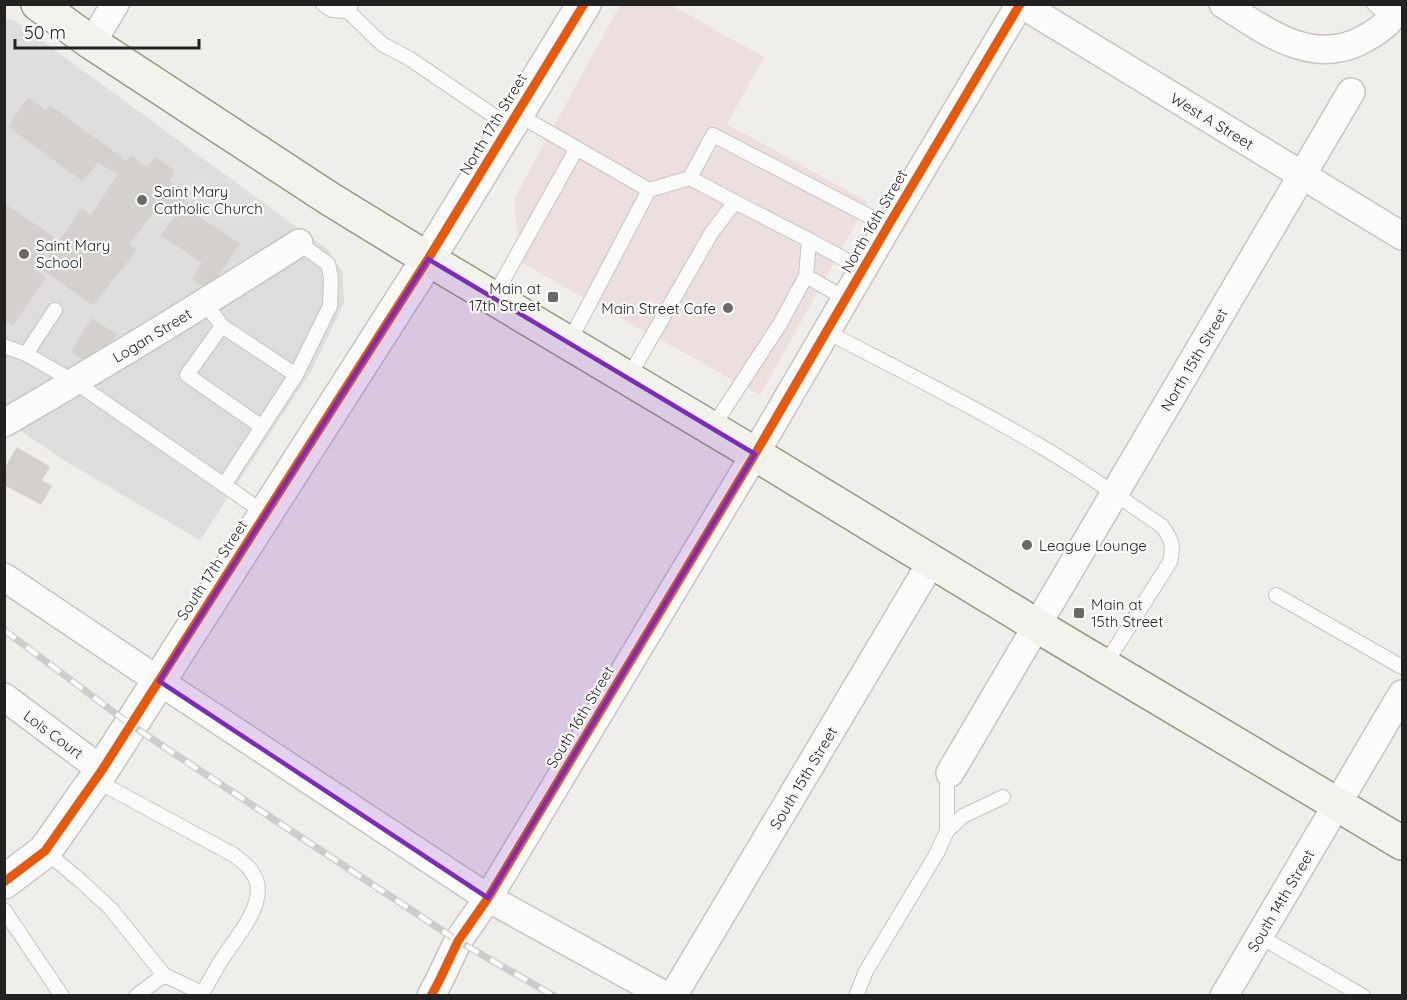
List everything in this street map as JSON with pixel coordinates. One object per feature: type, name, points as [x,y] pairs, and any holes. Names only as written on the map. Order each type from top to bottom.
[{"type":"main road","points":[[38,4],[92,43],[330,199],[1036,626],[1402,843]]},
{"type":"street","points":[[92,43],[115,4]]},
{"type":"street","name":"North 17th Street","points":[[428,259],[584,4]]},
{"type":"street","name":"West A Street","points":[[1020,4],[1402,236]]},
{"type":"street","name":"North 16th Street","points":[[755,454],[1020,4]]},
{"type":"street","points":[[1223,4],[1274,36],[1295,45],[1320,50],[1344,48],[1367,38],[1386,24],[1389,9]]},
{"type":"street","name":"North 15th Street","points":[[950,773],[1352,92]]},
{"type":"street","name":"Logan Street","points":[[4,423],[205,303],[299,243]]},
{"type":"street","name":"South 17th Street","points":[[4,882],[45,851],[98,775],[428,259]]},
{"type":"street","name":"South 16th Street","points":[[431,996],[458,941],[489,898],[755,454]]},
{"type":"street","name":"South 15th Street","points":[[673,996],[932,561]]},
{"type":"street","points":[[4,577],[489,898],[666,996]]},
{"type":"street","name":"South 14th Street","points":[[1224,996],[1402,694]]},
{"type":"street","name":"Lois Court","points":[[4,696],[98,775]]},
{"type":"lane","points":[[323,4],[332,10],[350,8],[382,44],[513,120],[577,148],[649,190]]},
{"type":"lane","points":[[690,178],[713,135],[888,226]]},
{"type":"lane","points":[[493,298],[577,148]]},
{"type":"lane","points":[[568,342],[649,190],[690,178],[863,269]]},
{"type":"lane","points":[[628,378],[712,232],[735,202]]},
{"type":"lane","points":[[712,428],[780,324],[806,276],[809,240]]},
{"type":"lane","points":[[224,485],[296,375],[330,306],[331,278],[328,264],[299,243]]},
{"type":"lane","points":[[806,276],[846,299]]},
{"type":"lane","points":[[205,303],[222,326],[296,375]]},
{"type":"lane","points":[[26,354],[55,310]]},
{"type":"lane","points":[[222,326],[187,375],[262,427]]},
{"type":"lane","points":[[827,332],[1041,446],[1162,526],[1174,548],[1170,562],[1104,666]]},
{"type":"lane","points":[[4,346],[26,354],[75,382],[266,514]]},
{"type":"lane","points":[[1276,595],[1402,667]]},
{"type":"lane","points":[[947,831],[947,786],[950,773]]},
{"type":"lane","points":[[45,851],[111,909],[164,975],[202,994],[247,922],[256,900],[257,885],[250,868],[234,855],[98,775]]},
{"type":"lane","points":[[856,996],[866,971],[937,853],[947,831],[963,816],[1003,797]]},
{"type":"lane","points":[[4,910],[62,996]]},
{"type":"lane","points":[[1258,936],[1363,996]]},
{"type":"lane","points":[[135,996],[164,975]]},
{"type":"highlighted area","points":[[428,259],[755,454],[488,898],[159,681]]},
{"type":"shaded area","points":[[669,4],[764,57],[727,124],[868,202],[760,395],[520,262],[514,199],[620,5]]},
{"type":"shaded area","points":[[5,19],[14,20],[328,250],[342,271],[344,303],[311,371],[200,540],[67,462],[5,418]]},
{"type":"shaded area","points":[[313,239],[328,250],[342,271],[344,303],[311,371],[200,540],[67,462],[18,429],[295,257]]},
{"type":"shaded area","points":[[43,281],[57,289],[14,365],[40,383],[34,391],[5,373],[5,330],[12,325]]},
{"type":"building","name":"Saint Mary Catholic Church","points":[[28,98],[46,111],[50,106],[127,162],[131,157],[148,169],[155,158],[174,171],[168,181],[181,190],[177,196],[195,208],[192,213],[239,244],[208,289],[193,279],[203,263],[162,235],[176,216],[159,204],[128,244],[136,250],[93,304],[41,268],[82,209],[91,216],[119,174],[98,162],[82,180],[9,126]]},
{"type":"building","name":"Saint Mary School","points":[[4,204],[54,238],[32,269],[45,278],[12,325],[4,319]]},
{"type":"building","points":[[92,319],[116,335],[89,363],[72,351]]},
{"type":"building","points":[[17,448],[49,467],[41,481],[51,486],[41,504],[4,484],[4,471]]},
{"type":"railway","points":[[4,630],[131,725],[458,941],[554,996]]},
{"type":"cycle path","points":[[4,882],[45,851],[102,770],[428,259],[584,4]]},
{"type":"cycle path","points":[[431,996],[458,941],[488,898],[755,454],[1020,4]]},
{"type":"place","name":"Saint Mary Catholic Church","points":[[142,200]]},
{"type":"place","name":"Saint Mary School","points":[[24,254]]},
{"type":"place","name":"Main at 17th Street","points":[[553,297]]},
{"type":"place","name":"Main Street Cafe","points":[[728,308]]},
{"type":"place","name":"League Lounge","points":[[1027,545]]},
{"type":"place","name":"Main at 15th Street","points":[[1079,613]]}]
